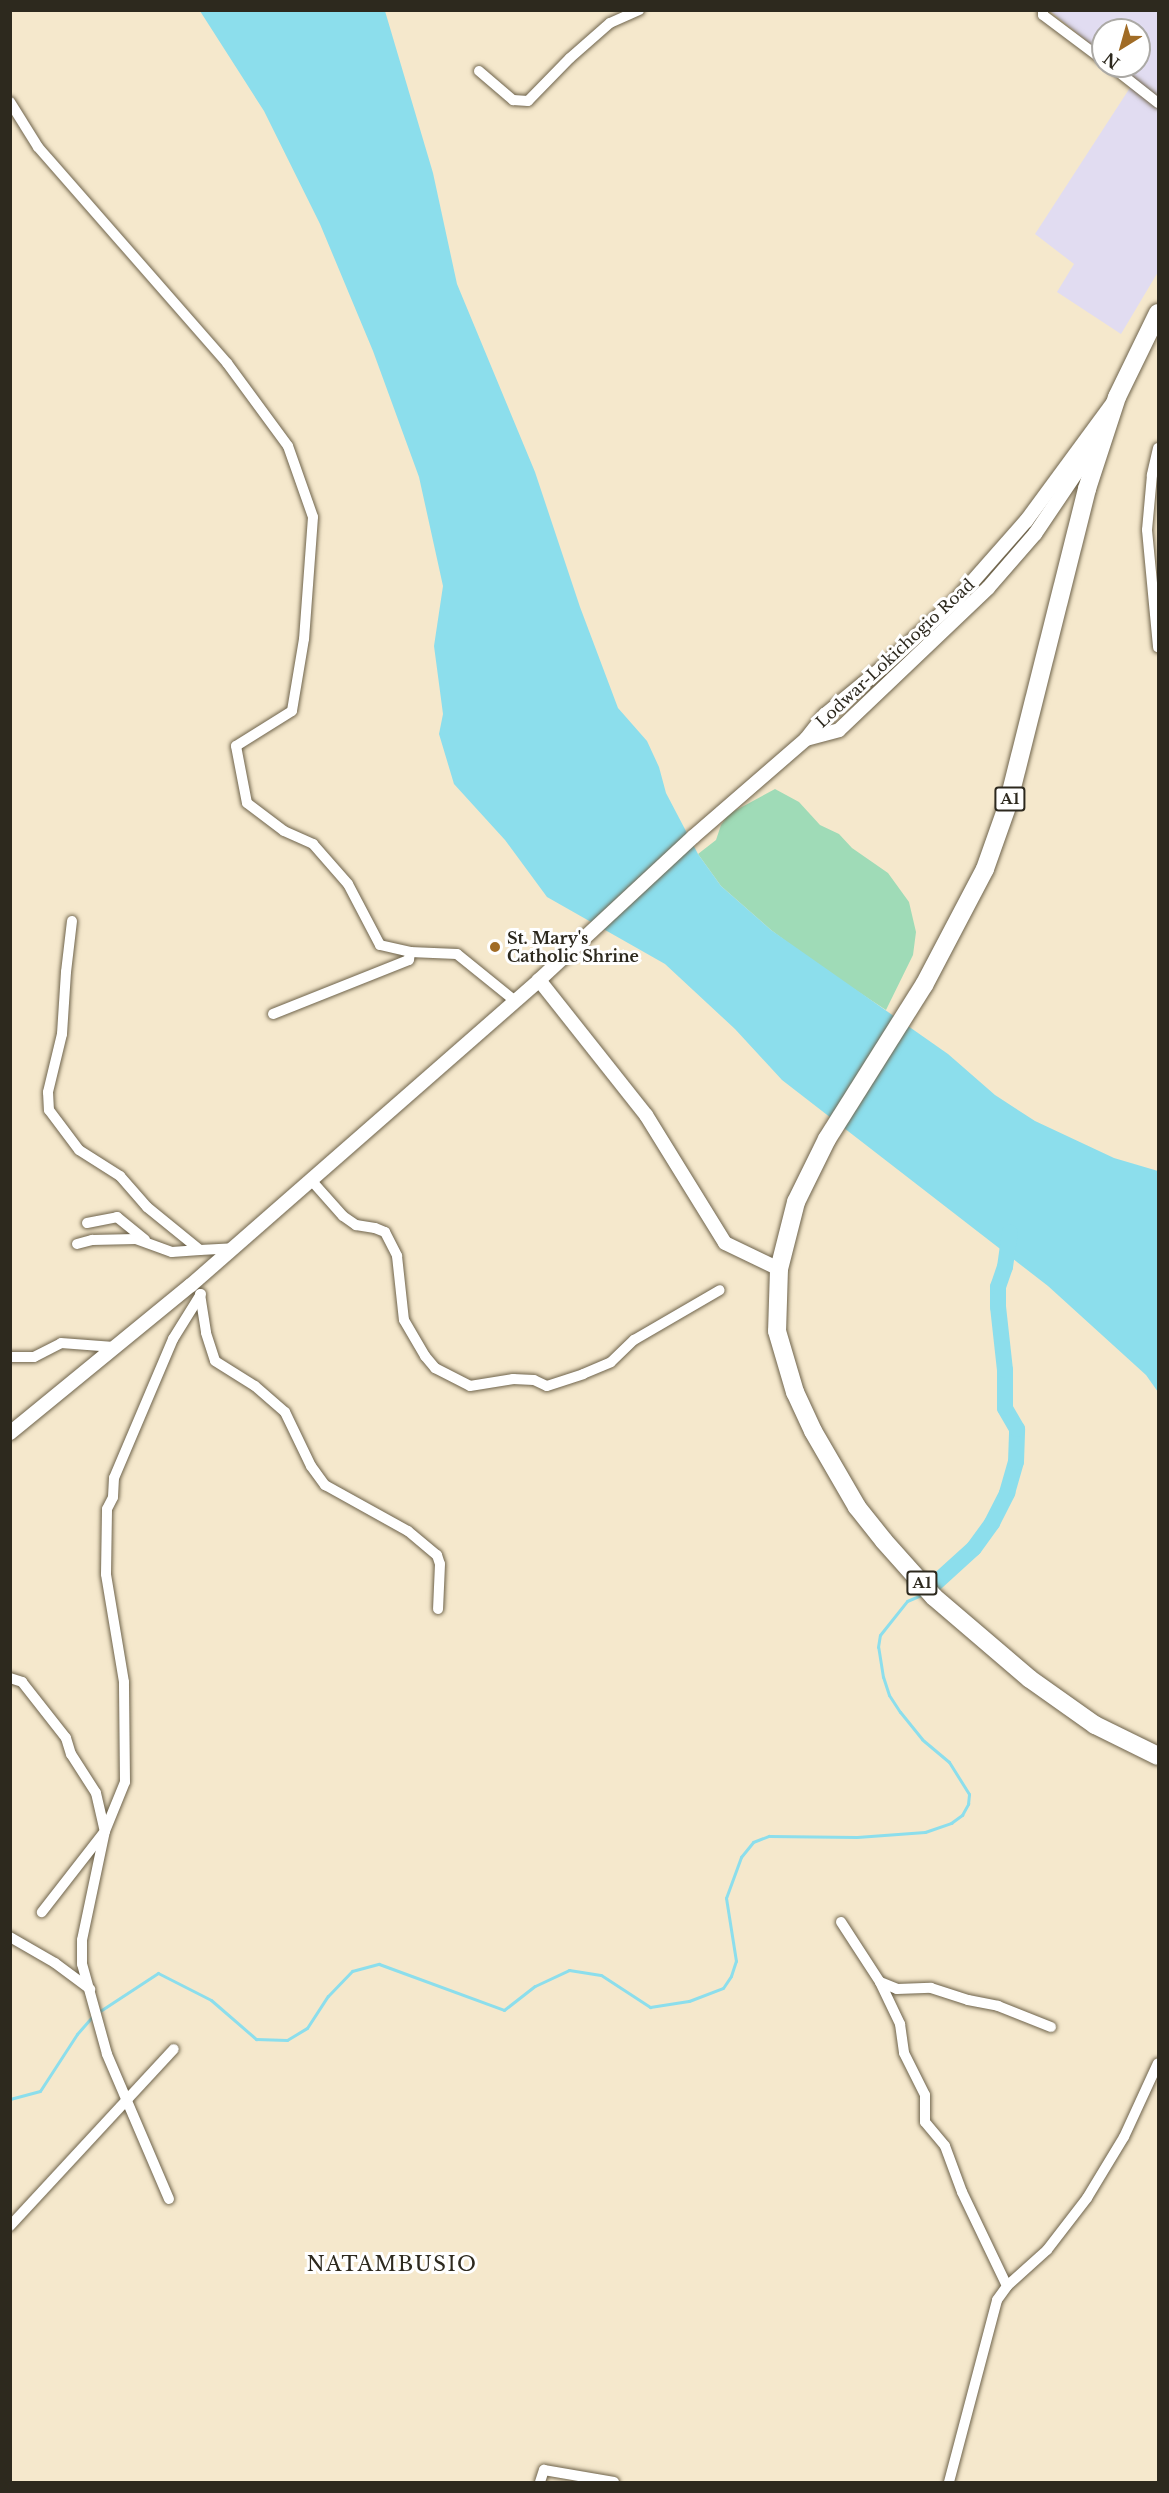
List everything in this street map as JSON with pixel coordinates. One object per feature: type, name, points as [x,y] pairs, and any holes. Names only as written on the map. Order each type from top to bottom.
[{"type":"highway","name":"Lodwar-Lokichogio Road","points":[[779,1269],[796,1202],[827,1139],[924,985],[985,869],[1008,804],[1057,600],[1087,489],[1117,397],[1158,313]]},
{"type":"highway","name":"A1","points":[[779,1269],[777,1332],[795,1392],[813,1431],[857,1507],[934,1597],[1030,1679],[1095,1725],[1158,1756]]},
{"type":"main road","name":"Lodwar-Lokichogio Road","points":[[539,980],[693,837],[806,740],[825,715],[882,668],[958,598],[1026,521],[1104,411],[1117,397]]},
{"type":"main road","name":"Lodwar-Lokichogio Road","points":[[806,740],[839,730],[988,588],[1035,534],[1093,445],[1109,426]]},
{"type":"main road","points":[[12,1429],[114,1347],[196,1289],[233,1248],[539,980],[646,1114],[725,1243],[779,1269]]},
{"type":"street","points":[[479,71],[513,100],[528,100],[570,58],[610,23],[639,10]]},
{"type":"street","points":[[1043,10],[1043,15],[1091,51]]},
{"type":"street","points":[[1126,78],[1158,103]]},
{"type":"street","points":[[10,102],[38,147],[226,363],[288,446],[313,517],[304,639],[292,711],[236,746],[247,803],[284,831],[312,844],[348,884],[381,945],[410,952],[457,954],[515,1001]]},
{"type":"street","points":[[1158,448],[1152,474],[1147,530],[1158,647]]},
{"type":"street","points":[[72,921],[62,1034],[48,1092],[49,1110],[79,1150],[120,1176],[147,1207],[200,1250]]},
{"type":"street","points":[[273,1014],[409,960],[410,952]]},
{"type":"street","points":[[311,1180],[343,1216],[356,1225],[385,1232],[397,1256],[404,1320],[425,1356],[435,1368],[470,1386],[513,1379],[534,1380],[547,1386],[583,1374],[611,1362],[634,1340],[720,1290]]},
{"type":"street","points":[[87,1223],[117,1217],[148,1242]]},
{"type":"street","points":[[77,1245],[113,1238],[148,1242],[172,1252],[233,1248]]},
{"type":"street","points":[[196,1289],[215,1361],[255,1386],[285,1412],[311,1466],[325,1485],[408,1531],[437,1555],[440,1564],[438,1608]]},
{"type":"street","points":[[169,2199],[107,2054],[81,1964],[82,1940],[105,1831],[125,1782],[124,1682],[106,1574],[108,1509],[113,1497],[114,1478],[196,1289]]},
{"type":"street","points":[[10,1357],[34,1357],[61,1343],[114,1347]]},
{"type":"street","points":[[10,1678],[22,1682],[66,1738],[71,1754],[96,1793],[105,1831]]},
{"type":"street","points":[[42,1912],[105,1831]]},
{"type":"street","points":[[841,1922],[880,1982],[900,2024],[904,2053],[925,2095],[925,2122],[945,2146],[962,2192],[1007,2286]]},
{"type":"street","points":[[10,1937],[55,1963],[90,1989]]},
{"type":"street","points":[[880,1982],[897,1989],[931,1988],[998,2006],[1051,2027]]},
{"type":"street","points":[[10,2226],[174,2049]]},
{"type":"street","points":[[949,2482],[995,2307],[1007,2286],[1047,2250],[1092,2190],[1124,2137],[1158,2063]]},
{"type":"street","points":[[540,2482],[544,2470],[614,2482]]},
{"type":"shaded area","points":[[1050,11],[1158,11],[1158,272],[1121,334],[1057,292],[1074,264],[1035,234],[1135,80],[1133,78],[1151,78],[1151,18],[1091,18],[1091,44]]},
{"type":"green space","points":[[775,789],[799,802],[820,825],[839,834],[852,848],[888,873],[909,902],[916,932],[913,955],[886,1010],[819,966],[771,930],[721,886],[698,854],[716,840],[721,825],[729,814]]},
{"type":"water","points":[[200,11],[385,11],[433,173],[457,284],[535,472],[580,607],[618,708],[647,741],[659,767],[666,793],[698,854],[721,886],[771,930],[948,1054],[995,1095],[1035,1121],[1114,1158],[1158,1171],[1158,1392],[1146,1375],[1048,1286],[782,1080],[735,1029],[665,964],[547,897],[505,840],[454,784],[439,734],[443,714],[434,646],[443,586],[419,477],[373,351],[320,224],[264,111]]},
{"type":"waterway","points":[[930,1588],[974,1548],[992,1523],[1007,1493],[1016,1462],[1017,1429],[1005,1408],[1005,1370],[998,1307],[998,1287],[1005,1267],[1010,1232]]},
{"type":"waterway","points":[[97,2013],[158,1973],[211,2000],[256,2039],[287,2040],[307,2028],[328,1996],[352,1971],[379,1964],[504,2010],[535,1986],[569,1970],[601,1975],[650,2007],[689,2001],[723,1988],[731,1976],[736,1961],[726,1898],[741,1857],[753,1842],[769,1836],[857,1837],[925,1832],[951,1823],[962,1815],[968,1804],[969,1794],[949,1762],[922,1739],[900,1712],[889,1695],[883,1677],[878,1647],[880,1635],[907,1601],[921,1595]]},
{"type":"waterway","points":[[10,2099],[40,2091],[77,2034],[92,2017]]},
{"type":"place","name":"St. Mary's Catholic Shrine","points":[[495,947]]},
{"type":"district","name":"NATAMBUSIO","points":[[392,2264]]}]
